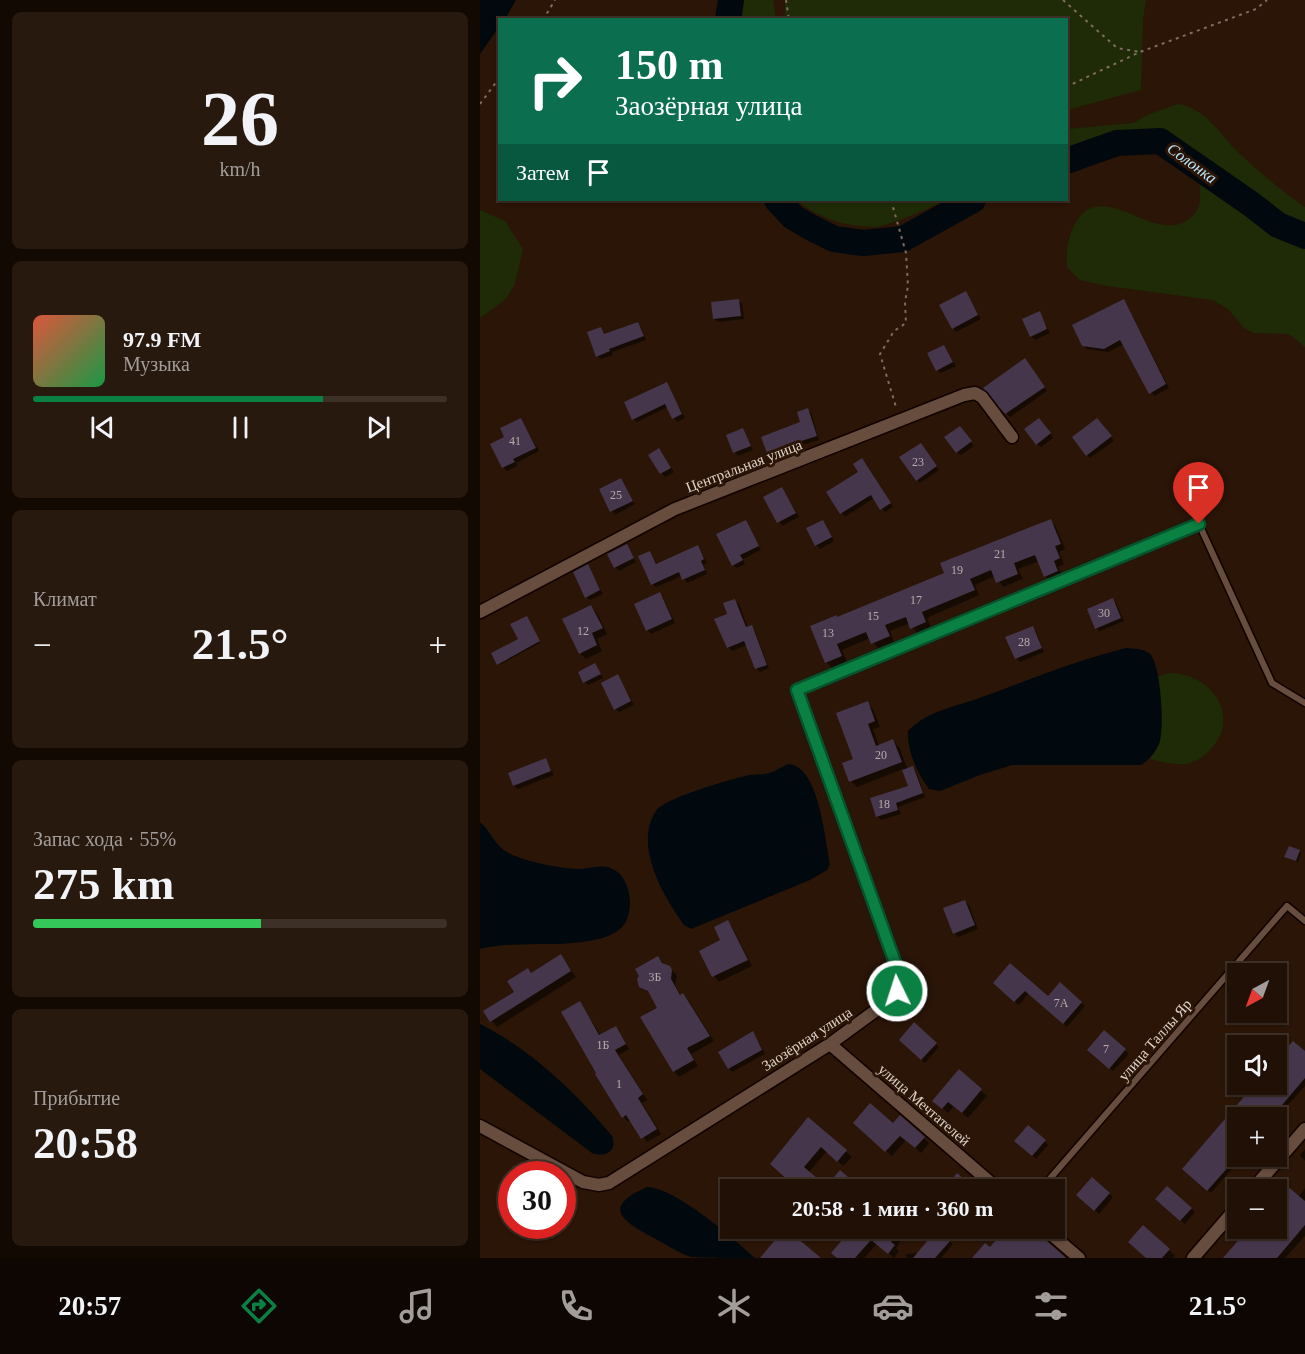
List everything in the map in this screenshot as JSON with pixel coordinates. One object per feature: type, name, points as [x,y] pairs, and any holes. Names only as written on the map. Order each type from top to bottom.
[{"type":"street","name":"Центральная улица","points":[[480,612],[675,509],[964,394],[975,393],[982,397],[1012,437]]},
{"type":"street","name":"Заозёрная улица","points":[[480,1125],[584,1182],[599,1185],[609,1183],[830,1044],[890,1000],[897,991],[899,976],[797,690],[1199,524]]},
{"type":"street","name":"улица Мечтателей","points":[[830,1044],[986,1179]]},
{"type":"street","points":[[1262,1179],[1305,1129]]},
{"type":"street","points":[[1192,1258],[1227,1218]]},
{"type":"street","points":[[1057,1239],[1079,1258]]},
{"type":"lane","points":[[1199,524],[1272,683],[1305,703]]},
{"type":"lane","name":"улица Таллы Яр","points":[[1050,1179],[1287,906],[1305,921]]},
{"type":"path","points":[[544,18],[555,0]]},
{"type":"path","points":[[786,0],[789,18]]},
{"type":"path","points":[[1063,0],[1117,48],[1140,52]]},
{"type":"path","points":[[1068,86],[1140,52],[1256,9],[1267,0]]},
{"type":"path","points":[[480,104],[498,80]]},
{"type":"path","points":[[891,201],[906,253],[908,286],[905,302],[906,323],[894,331],[880,354],[900,421]]},
{"type":"green space","points":[[743,0],[773,0],[776,18],[742,18]]},
{"type":"green space","points":[[785,0],[1146,0],[1143,19],[1141,90],[1068,110],[1068,18],[785,18]]},
{"type":"green space","points":[[1178,104],[1197,111],[1247,160],[1305,207],[1305,347],[1289,334],[1254,333],[1244,328],[1228,309],[1212,300],[1107,286],[1080,280],[1067,267],[1067,248],[1072,230],[1078,219],[1089,209],[1102,206],[1161,224],[1176,225],[1189,219],[1195,213],[1199,205],[1200,194],[1197,162],[1182,150],[1135,142],[1068,155],[1068,129],[1133,123]]},
{"type":"green space","points":[[798,201],[944,201],[900,220],[875,227],[843,223],[814,212]]},
{"type":"green space","points":[[480,210],[505,221],[523,249],[515,284],[506,299],[480,318]]},
{"type":"green space","points":[[1168,673],[1197,680],[1217,698],[1222,710],[1223,723],[1219,737],[1205,755],[1186,764],[1172,764],[1150,759],[1159,738],[1162,719],[1157,677]]},
{"type":"shaded area","points":[[480,0],[516,0],[506,18],[498,18],[498,28],[480,54]]},
{"type":"shaded area","points":[[1126,648],[1141,649],[1149,653],[1153,659],[1159,682],[1162,711],[1161,736],[1156,750],[1144,763],[1141,765],[1012,765],[940,791],[929,789],[917,769],[908,739],[908,731],[924,718],[1071,664]]},
{"type":"shaded area","points":[[789,764],[799,768],[814,790],[823,822],[830,864],[827,870],[810,880],[691,929],[684,925],[660,886],[649,855],[650,825],[656,811],[672,800],[699,790],[728,780],[769,773]]},
{"type":"shaded area","points":[[480,822],[503,850],[513,855],[562,868],[602,866],[617,871],[629,892],[630,908],[625,923],[611,935],[594,940],[566,944],[494,946],[480,949]]},
{"type":"shaded area","points":[[480,1024],[535,1059],[568,1088],[612,1136],[613,1146],[610,1152],[602,1155],[592,1153],[480,1069]]},
{"type":"shaded area","points":[[647,1187],[673,1196],[720,1228],[720,1239],[733,1239],[755,1258],[691,1257],[677,1251],[633,1226],[621,1214],[620,1208],[624,1201]]},
{"type":"building","points":[[966,291],[978,315],[952,329],[939,305]]},
{"type":"building","points":[[739,299],[741,316],[713,319],[711,302]]},
{"type":"building","points":[[1124,299],[1166,384],[1149,394],[1120,340],[1104,349],[1082,346],[1072,325]]},
{"type":"building","points":[[1040,311],[1047,329],[1030,337],[1022,319]]},
{"type":"building","points":[[638,322],[644,336],[609,349],[610,351],[596,357],[587,332],[601,327],[604,334]]},
{"type":"building","points":[[944,345],[953,362],[936,371],[927,353]]},
{"type":"building","points":[[1025,358],[1045,387],[1005,414],[983,388]]},
{"type":"building","points":[[667,382],[682,414],[672,419],[665,404],[632,420],[624,402]]},
{"type":"building","points":[[808,408],[817,436],[792,444],[793,446],[768,456],[761,437],[800,422],[797,412]]},
{"type":"building","points":[[521,418],[536,448],[513,459],[515,462],[502,468],[490,444],[504,437],[500,428]]},
{"type":"building","points":[[1039,418],[1051,433],[1036,445],[1024,429]]},
{"type":"building","points":[[1097,418],[1112,436],[1086,456],[1072,437]]},
{"type":"building","points":[[960,426],[972,441],[956,453],[944,437]]},
{"type":"building","points":[[743,428],[751,446],[733,453],[726,435]]},
{"type":"building","points":[[921,443],[937,466],[916,481],[899,457]]},
{"type":"building","points":[[659,448],[671,468],[660,474],[648,455]]},
{"type":"building","points":[[862,458],[891,503],[880,510],[871,495],[840,514],[826,492],[858,472],[853,464]]},
{"type":"building","points":[[621,478],[633,501],[610,512],[599,489]]},
{"type":"building","points":[[782,487],[796,513],[777,523],[763,497]]},
{"type":"building","points":[[1051,519],[1061,544],[1055,546],[1060,558],[1054,561],[1058,571],[1044,577],[1035,555],[1014,563],[1018,574],[996,583],[991,570],[970,579],[975,590],[922,612],[926,622],[910,629],[906,617],[885,625],[890,636],[871,644],[866,632],[837,644],[842,656],[825,663],[810,626],[944,573],[940,563]]},
{"type":"building","points":[[746,520],[759,546],[740,555],[743,560],[732,566],[716,534]]},
{"type":"building","points":[[823,520],[832,537],[815,546],[806,528]]},
{"type":"building","points":[[627,544],[634,558],[614,568],[607,554]]},
{"type":"building","points":[[698,545],[704,559],[701,561],[705,570],[682,580],[679,572],[651,585],[638,556],[650,551],[656,564]]},
{"type":"building","points":[[588,564],[600,590],[585,598],[573,572]]},
{"type":"building","points":[[660,592],[672,619],[646,631],[634,604]]},
{"type":"building","points":[[1113,598],[1121,618],[1095,629],[1087,609]]},
{"type":"building","points":[[735,599],[746,627],[752,625],[767,665],[755,669],[744,641],[727,648],[714,619],[727,614],[723,603]]},
{"type":"building","points":[[591,605],[603,628],[592,633],[597,645],[579,654],[562,619]]},
{"type":"building","points":[[527,616],[540,641],[497,665],[491,653],[518,639],[510,624]]},
{"type":"building","points":[[1033,626],[1042,648],[1015,659],[1005,637]]},
{"type":"building","points":[[595,663],[601,674],[583,683],[578,672]]},
{"type":"building","points":[[618,674],[631,701],[614,710],[601,683]]},
{"type":"building","points":[[868,701],[875,721],[868,724],[876,746],[893,739],[902,762],[849,782],[842,763],[853,759],[836,713]]},
{"type":"building","points":[[546,758],[551,771],[513,786],[508,773]]},
{"type":"building","points":[[913,766],[923,793],[896,803],[898,810],[876,817],[870,798],[908,786],[902,770]]},
{"type":"building","points":[[1289,846],[1300,850],[1296,861],[1284,857]]},
{"type":"building","points":[[965,900],[975,925],[953,934],[943,908]]},
{"type":"building","points":[[728,920],[748,960],[712,977],[699,951],[720,940],[714,927]]},
{"type":"building","points":[[561,954],[571,971],[490,1022],[483,1011],[514,992],[507,981],[528,968],[531,973]]},
{"type":"building","points":[[658,956],[662,963],[670,966],[671,979],[680,995],[683,993],[710,1036],[687,1048],[694,1060],[673,1072],[640,1017],[657,1008],[648,991],[639,987],[637,979],[639,976],[635,969]]},
{"type":"building","points":[[1010,963],[1048,996],[1060,982],[1082,1002],[1063,1024],[1025,991],[1014,1002],[993,983]]},
{"type":"building","points":[[580,1001],[599,1035],[616,1026],[626,1044],[615,1050],[643,1094],[638,1098],[657,1129],[641,1139],[626,1115],[622,1118],[561,1012]]},
{"type":"building","points":[[914,1022],[937,1043],[921,1060],[899,1040]]},
{"type":"building","points":[[1104,1030],[1126,1049],[1109,1069],[1087,1050]]},
{"type":"building","points":[[753,1031],[762,1050],[728,1069],[718,1052]]},
{"type":"building","points":[[1293,1041],[1305,1051],[1305,1078],[1280,1107],[1235,1107],[1246,1095],[1287,1095],[1287,1048]]},
{"type":"building","points":[[959,1069],[982,1089],[962,1113],[948,1102],[942,1109],[932,1101]]},
{"type":"building","points":[[870,1103],[893,1123],[900,1115],[925,1137],[915,1148],[900,1136],[885,1152],[853,1123]]},
{"type":"building","points":[[808,1117],[847,1150],[837,1162],[821,1147],[804,1167],[818,1179],[787,1179],[770,1164]]},
{"type":"building","points":[[1227,1117],[1228,1167],[1207,1191],[1182,1169]]},
{"type":"building","points":[[1028,1125],[1046,1140],[1032,1156],[1014,1141]]},
{"type":"building","points":[[840,1170],[850,1179],[832,1179]]},
{"type":"building","points":[[957,1173],[964,1179],[952,1179]]},
{"type":"building","points":[[1092,1177],[1110,1193],[1094,1211],[1076,1195]]},
{"type":"building","points":[[1167,1186],[1192,1208],[1180,1221],[1155,1199]]},
{"type":"building","points":[[1287,1186],[1305,1201],[1305,1225],[1277,1258],[1223,1258],[1239,1239],[1287,1239]]},
{"type":"building","points":[[1143,1225],[1170,1249],[1162,1258],[1146,1258],[1128,1242]]},
{"type":"building","points":[[776,1239],[798,1239],[821,1258],[760,1258]]},
{"type":"building","points":[[843,1239],[848,1241],[850,1239],[894,1239],[891,1242],[895,1245],[888,1254],[871,1240],[855,1258],[837,1258],[831,1253]]},
{"type":"building","points":[[929,1239],[951,1240],[935,1258],[913,1258]]},
{"type":"building","points":[[997,1239],[1045,1239],[1066,1258],[972,1258],[985,1243],[990,1247]]},
{"type":"waterway","name":"Солонка","points":[[728,18],[731,0]]},
{"type":"waterway","name":"Солонка","points":[[1068,160],[1117,143],[1160,141],[1278,225],[1305,236]]},
{"type":"waterway","name":"Солонка","points":[[778,201],[793,217],[834,239],[863,243],[903,239],[971,201]]},
{"type":"route","points":[[897,991],[899,976],[896,965],[797,690],[1199,524]]}]
